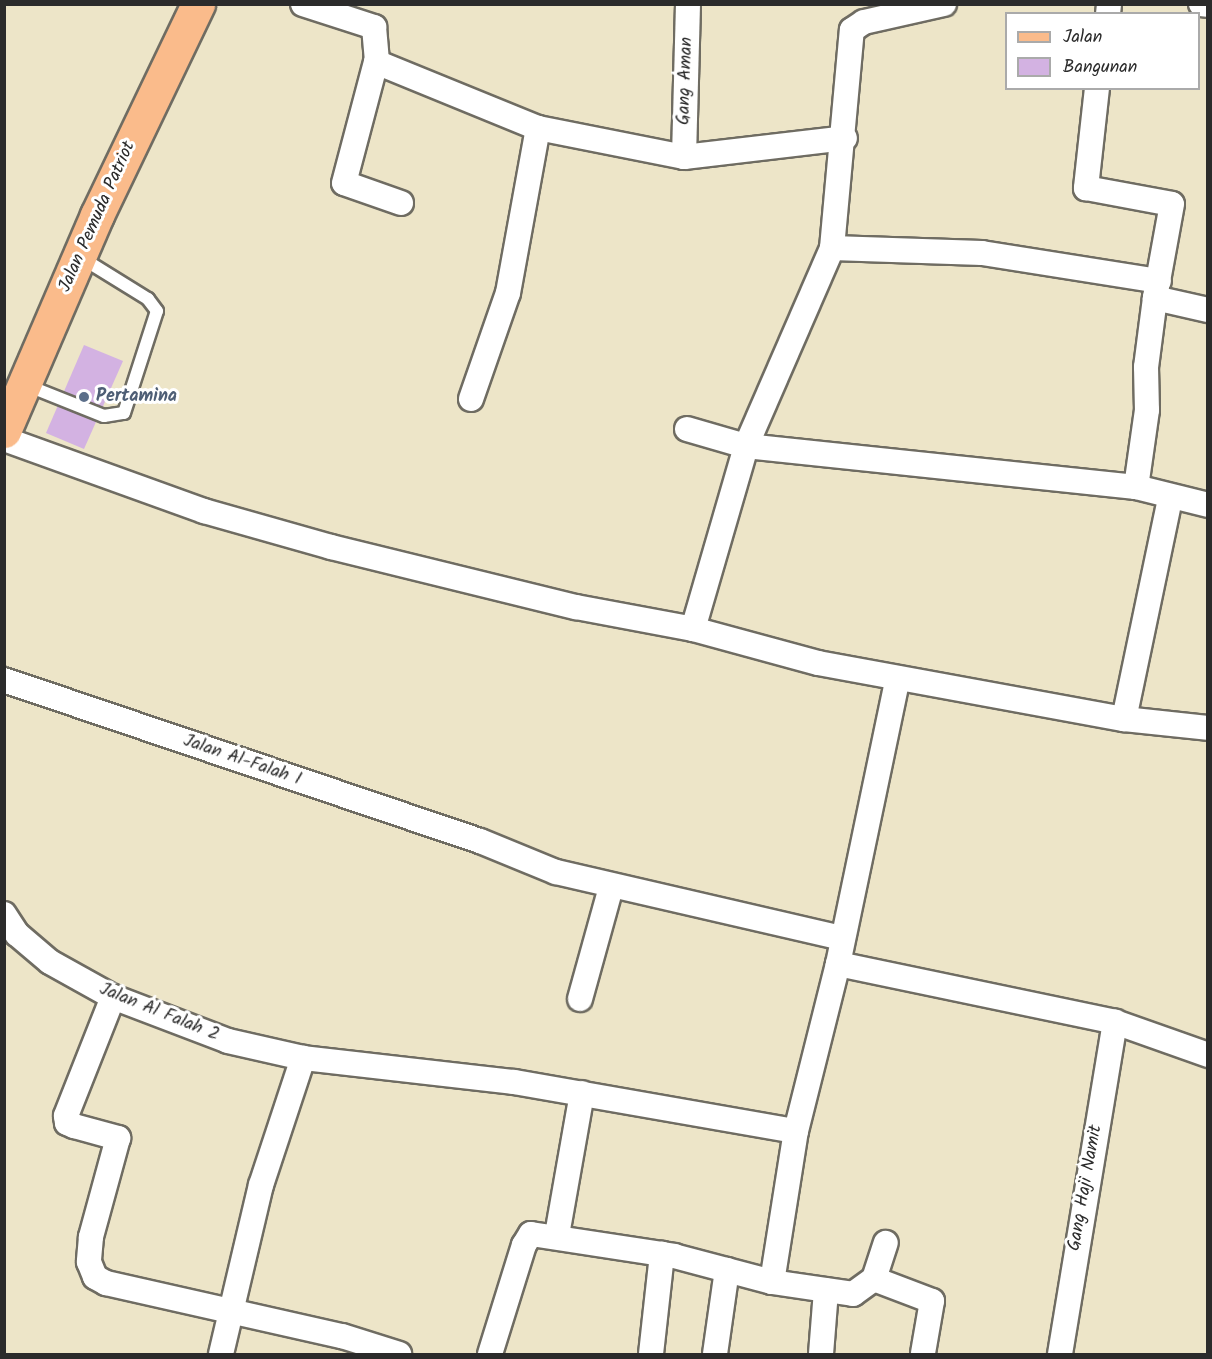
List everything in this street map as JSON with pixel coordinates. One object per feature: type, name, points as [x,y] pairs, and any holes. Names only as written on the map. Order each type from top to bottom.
[{"type":"main road","name":"Jalan Pemuda Patriot","points":[[4,431],[79,257],[198,4]]},
{"type":"street","points":[[303,4],[374,27],[376,62],[344,183],[401,203]]},
{"type":"street","name":"Gang Aman","points":[[684,157],[688,4]]},
{"type":"street","points":[[693,629],[746,446],[832,248],[845,138],[852,30],[864,22],[944,4]]},
{"type":"street","points":[[1201,4],[1208,6]]},
{"type":"street","points":[[376,62],[538,128],[684,157],[845,138]]},
{"type":"street","points":[[1097,90],[1085,184],[1092,191],[1171,202],[1146,367],[1147,410],[1136,487]]},
{"type":"street","points":[[471,399],[508,294],[538,128]]},
{"type":"street","points":[[832,248],[982,253],[1157,290],[1208,310]]},
{"type":"street","points":[[687,429],[746,446],[1136,487],[1170,498],[1208,505]]},
{"type":"street","points":[[4,439],[204,511],[331,547],[576,607],[693,629],[763,650],[898,678],[1124,719],[1208,728]]},
{"type":"street","points":[[1124,719],[1170,498]]},
{"type":"street","points":[[772,1282],[795,1131],[838,964],[898,678]]},
{"type":"street","name":"Jalan Al-Falah I","points":[[4,680],[480,842],[556,872],[611,887],[721,908],[843,938]]},
{"type":"street","points":[[580,999],[611,887]]},
{"type":"street","name":"Jalan Al Falah 2","points":[[4,914],[32,949],[113,997],[228,1041],[303,1058],[582,1093],[795,1131]]},
{"type":"street","points":[[838,964],[1115,1022],[1208,1055]]},
{"type":"street","points":[[113,997],[66,1116],[68,1123],[74,1126],[118,1138],[91,1237],[90,1271],[106,1283],[342,1336],[399,1354]]},
{"type":"street","name":"Gang Haji Namit","points":[[1060,1354],[1115,1022]]},
{"type":"street","points":[[221,1354],[233,1312],[261,1185],[303,1058]]},
{"type":"street","points":[[557,1235],[582,1093]]},
{"type":"street","points":[[490,1354],[527,1236],[557,1235],[662,1254],[772,1282],[858,1293],[874,1279],[886,1243]]},
{"type":"street","points":[[651,1354],[662,1254]]},
{"type":"street","points":[[715,1354],[727,1270]]},
{"type":"street","points":[[874,1279],[932,1301],[926,1354]]},
{"type":"street","points":[[821,1354],[826,1290]]},
{"type":"lane","points":[[25,385],[104,416],[124,413],[157,311],[148,299],[79,257]]},
{"type":"building","name":"Pertamina","points":[[84,345],[123,361],[84,449],[46,433]]},
{"type":"place","name":"Pertamina","points":[[84,397]]}]
